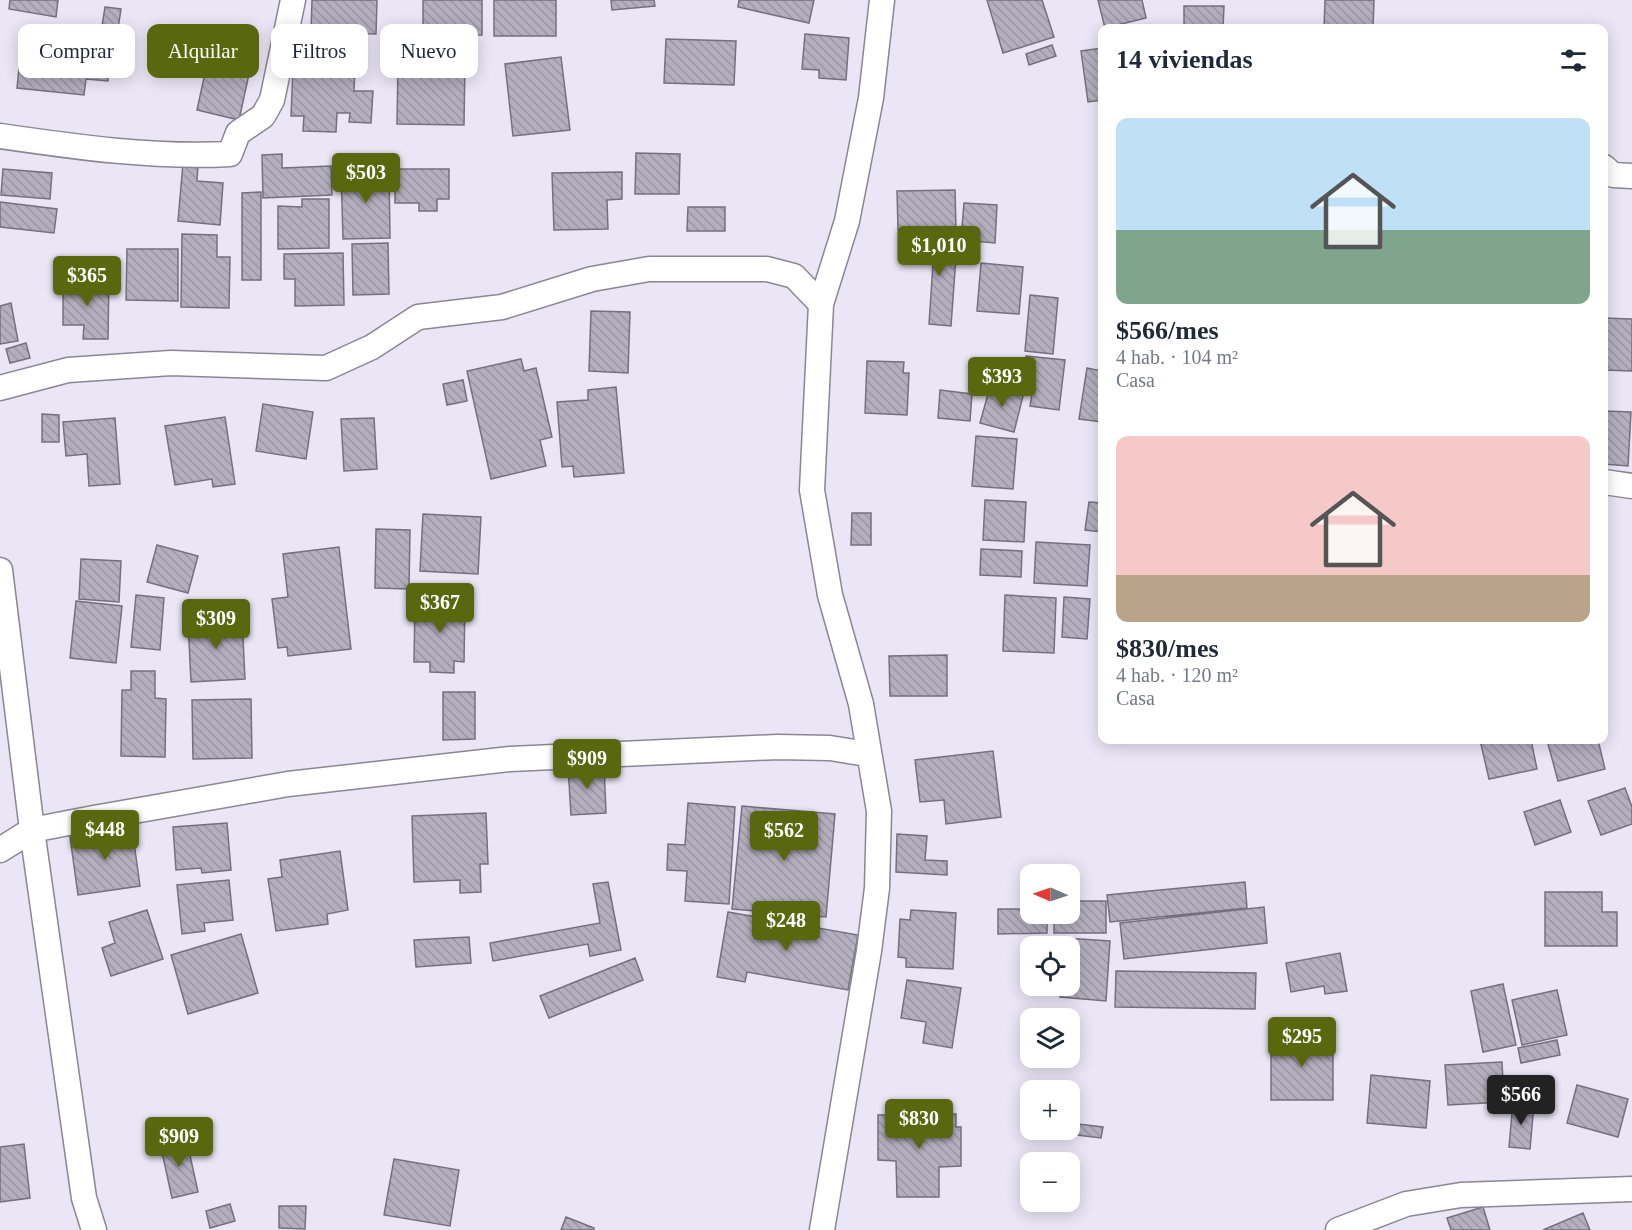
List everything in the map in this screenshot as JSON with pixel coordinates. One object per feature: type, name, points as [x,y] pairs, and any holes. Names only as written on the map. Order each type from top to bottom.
[{"type":"street","points":[[0,136],[66,146],[184,156],[230,154],[238,133],[264,116],[272,100],[293,0]]},
{"type":"street","points":[[822,1230],[869,951],[877,888],[879,811],[867,754],[861,704],[830,595],[812,489],[821,304],[850,210],[871,98],[882,0]]},
{"type":"street","points":[[1608,171],[1613,175],[1632,176]]},
{"type":"street","points":[[0,388],[69,370],[171,363],[326,368],[372,347],[418,317],[502,307],[592,279],[649,269],[767,269],[794,276],[821,304]]},
{"type":"street","points":[[1608,483],[1632,486]]},
{"type":"street","points":[[0,570],[32,830],[84,1198],[94,1230]]},
{"type":"street","points":[[0,850],[32,830],[288,784],[510,759],[777,747],[830,748],[867,754]]},
{"type":"street","points":[[1338,1230],[1406,1204],[1461,1195],[1632,1189]]},
{"type":"building","points":[[10,0],[58,0],[56,17],[9,9]]},
{"type":"building","points":[[312,0],[377,0],[376,34],[368,34],[368,24],[311,24]]},
{"type":"building","points":[[423,0],[482,0],[482,35],[478,35],[478,24],[423,24]]},
{"type":"building","points":[[494,0],[556,0],[556,36],[494,36]]},
{"type":"building","points":[[611,0],[654,0],[655,6],[612,10]]},
{"type":"building","points":[[739,0],[814,0],[809,23],[738,7]]},
{"type":"building","points":[[987,0],[1042,0],[1054,37],[1003,53]]},
{"type":"building","points":[[1098,0],[1142,0],[1146,18],[1121,24],[1104,24]]},
{"type":"building","points":[[1325,0],[1374,0],[1373,24],[1324,24]]},
{"type":"building","points":[[1184,6],[1224,6],[1223,24],[1184,24]]},
{"type":"building","points":[[105,7],[121,9],[119,24],[102,24]]},
{"type":"building","points":[[805,34],[849,38],[846,80],[819,78],[819,70],[802,69]]},
{"type":"building","points":[[666,39],[736,41],[734,85],[664,83]]},
{"type":"building","points":[[1052,45],[1056,56],[1029,65],[1026,54]]},
{"type":"building","points":[[1098,49],[1098,101],[1088,102],[1081,51]]},
{"type":"building","points":[[561,57],[570,130],[513,136],[505,64]]},
{"type":"building","points":[[18,78],[108,78],[108,81],[86,79],[84,95],[17,88]]},
{"type":"building","points":[[204,78],[248,78],[239,120],[197,110]]},
{"type":"building","points":[[293,78],[355,78],[354,91],[373,91],[371,123],[349,122],[350,113],[337,113],[336,132],[303,131],[304,116],[291,116]]},
{"type":"building","points":[[398,78],[465,78],[464,125],[397,124]]},
{"type":"building","points":[[636,153],[680,154],[679,194],[635,194]]},
{"type":"building","points":[[282,154],[282,168],[331,166],[332,195],[263,198],[262,155]]},
{"type":"building","points":[[183,163],[198,165],[197,181],[223,183],[220,225],[178,221]]},
{"type":"building","points":[[3,169],[52,173],[50,199],[1,195]]},
{"type":"building","points":[[395,169],[449,169],[449,199],[437,199],[437,211],[419,211],[419,203],[395,203]]},
{"type":"building","points":[[389,170],[390,238],[343,239],[341,171]]},
{"type":"building","points":[[622,172],[622,199],[607,200],[608,229],[554,230],[552,173]]},
{"type":"building","points":[[955,190],[956,229],[898,230],[897,191]]},
{"type":"building","points":[[261,192],[261,280],[242,280],[242,193]]},
{"type":"building","points":[[302,199],[329,199],[329,248],[278,249],[278,206],[302,207]]},
{"type":"building","points":[[0,202],[57,209],[54,233],[0,227]]},
{"type":"building","points":[[964,203],[997,205],[995,243],[961,240]]},
{"type":"building","points":[[688,207],[725,207],[725,231],[687,231]]},
{"type":"building","points":[[182,234],[217,235],[217,257],[230,257],[229,308],[181,307]]},
{"type":"building","points":[[914,240],[957,243],[951,326],[929,324],[933,264],[913,262]]},
{"type":"building","points":[[388,243],[389,294],[353,295],[352,244]]},
{"type":"building","points":[[127,249],[178,249],[178,301],[126,300]]},
{"type":"building","points":[[343,253],[344,305],[295,306],[295,279],[284,279],[284,254]]},
{"type":"building","points":[[981,263],[1023,267],[1019,314],[977,311]]},
{"type":"building","points":[[63,280],[109,280],[108,339],[83,339],[84,325],[63,325]]},
{"type":"building","points":[[1030,295],[1058,298],[1053,354],[1025,351]]},
{"type":"building","points":[[11,303],[18,341],[0,344],[0,306]]},
{"type":"building","points":[[591,311],[630,312],[628,373],[589,371]]},
{"type":"building","points":[[1608,318],[1632,319],[1632,371],[1608,370]]},
{"type":"building","points":[[26,343],[30,358],[10,363],[6,349]]},
{"type":"building","points":[[1026,356],[1065,360],[1059,410],[1030,406],[1033,387],[1023,387]]},
{"type":"building","points":[[521,359],[524,371],[536,368],[552,437],[540,440],[546,466],[491,479],[467,371]]},
{"type":"building","points":[[867,361],[904,362],[903,373],[909,373],[907,415],[865,413]]},
{"type":"building","points":[[1087,368],[1098,370],[1098,421],[1079,419]]},
{"type":"building","points":[[463,380],[467,401],[447,405],[443,384]]},
{"type":"building","points":[[991,383],[1024,392],[1014,432],[980,423]]},
{"type":"building","points":[[616,387],[624,473],[574,477],[573,466],[562,467],[557,402],[588,400],[588,390]]},
{"type":"building","points":[[940,390],[972,394],[970,421],[938,418]]},
{"type":"building","points":[[263,404],[313,412],[306,459],[256,451]]},
{"type":"building","points":[[1608,411],[1631,412],[1628,466],[1608,464]]},
{"type":"building","points":[[42,414],[59,415],[59,442],[42,442]]},
{"type":"building","points":[[225,417],[235,484],[213,487],[212,479],[175,485],[165,426]]},
{"type":"building","points":[[115,418],[120,484],[89,486],[87,454],[66,456],[63,422]]},
{"type":"building","points":[[374,418],[377,469],[344,471],[341,419]]},
{"type":"building","points":[[976,436],[1017,439],[1013,489],[972,486]]},
{"type":"building","points":[[985,500],[1026,502],[1024,542],[983,540]]},
{"type":"building","points":[[1089,502],[1098,503],[1098,532],[1085,530]]},
{"type":"building","points":[[852,513],[871,513],[871,545],[851,545]]},
{"type":"building","points":[[423,514],[481,517],[478,574],[420,571]]},
{"type":"building","points":[[376,529],[410,530],[409,589],[375,588]]},
{"type":"building","points":[[1036,542],[1090,545],[1087,586],[1034,583]]},
{"type":"building","points":[[157,545],[198,556],[188,593],[147,582]]},
{"type":"building","points":[[339,547],[351,649],[288,656],[287,647],[278,648],[272,599],[288,597],[283,554]]},
{"type":"building","points":[[981,549],[1022,551],[1021,577],[980,575]]},
{"type":"building","points":[[81,559],[121,561],[119,602],[79,599]]},
{"type":"building","points":[[136,595],[164,598],[160,650],[131,647]]},
{"type":"building","points":[[1005,595],[1056,598],[1054,653],[1003,651]]},
{"type":"building","points":[[1064,597],[1090,599],[1087,639],[1062,637]]},
{"type":"building","points":[[415,600],[465,601],[464,662],[454,661],[454,673],[430,672],[430,662],[414,662]]},
{"type":"building","points":[[76,601],[122,606],[116,663],[70,658]]},
{"type":"building","points":[[242,618],[245,679],[191,682],[188,621]]},
{"type":"building","points":[[947,655],[947,696],[890,696],[889,656]]},
{"type":"building","points":[[131,671],[155,671],[155,698],[166,699],[165,757],[121,756],[122,690],[131,690]]},
{"type":"building","points":[[443,692],[475,692],[475,739],[443,740]]},
{"type":"building","points":[[251,699],[252,758],[193,759],[192,700]]},
{"type":"building","points":[[1481,744],[1532,744],[1537,769],[1489,779]]},
{"type":"building","points":[[1548,744],[1599,744],[1605,769],[1558,781]]},
{"type":"building","points":[[993,751],[1001,817],[946,824],[944,800],[920,802],[915,760]]},
{"type":"building","points":[[604,765],[606,813],[571,815],[568,767]]},
{"type":"building","points":[[1625,788],[1632,807],[1632,824],[1601,835],[1588,801]]},
{"type":"building","points":[[1560,800],[1571,832],[1535,845],[1524,812]]},
{"type":"building","points":[[688,803],[735,807],[729,904],[685,901],[687,871],[667,870],[668,844],[685,845]]},
{"type":"building","points":[[742,806],[835,814],[826,917],[732,909]]},
{"type":"building","points":[[486,813],[488,864],[480,864],[481,892],[460,893],[460,880],[414,882],[412,816]]},
{"type":"building","points":[[227,823],[231,870],[202,873],[201,868],[176,870],[173,827]]},
{"type":"building","points":[[132,828],[140,886],[78,895],[70,837]]},
{"type":"building","points":[[897,834],[927,836],[925,860],[947,861],[947,875],[896,872]]},
{"type":"building","points":[[340,851],[348,910],[327,914],[328,924],[276,931],[268,879],[282,877],[280,860]]},
{"type":"building","points":[[229,880],[233,920],[204,923],[205,931],[182,934],[177,885]]},
{"type":"building","points":[[608,882],[621,950],[590,956],[588,944],[493,961],[490,943],[600,923],[593,884]]},
{"type":"building","points":[[1245,882],[1247,908],[1110,922],[1107,895]]},
{"type":"building","points":[[1545,892],[1602,892],[1602,912],[1617,912],[1617,946],[1545,946]]},
{"type":"building","points":[[1080,901],[1106,901],[1106,933],[1054,933],[1054,924],[1080,924]]},
{"type":"building","points":[[1264,907],[1267,943],[1124,959],[1120,923]]},
{"type":"building","points":[[998,909],[1020,909],[1020,924],[1047,924],[1047,933],[998,934]]},
{"type":"building","points":[[147,910],[163,959],[111,976],[102,948],[115,943],[109,922]]},
{"type":"building","points":[[911,910],[956,913],[953,969],[906,967],[906,958],[898,957],[900,919],[910,920]]},
{"type":"building","points":[[728,912],[858,935],[848,990],[747,972],[745,982],[717,977]]},
{"type":"building","points":[[241,934],[258,993],[188,1014],[171,955]]},
{"type":"building","points":[[469,937],[471,963],[416,967],[414,940]]},
{"type":"building","points":[[1080,939],[1110,941],[1106,1001],[1060,997],[1080,996]]},
{"type":"building","points":[[1340,953],[1347,991],[1325,994],[1324,986],[1291,992],[1286,963]]},
{"type":"building","points":[[635,958],[643,980],[549,1018],[540,996]]},
{"type":"building","points":[[1116,971],[1256,973],[1255,1009],[1115,1007]]},
{"type":"building","points":[[907,980],[961,988],[952,1048],[923,1043],[926,1022],[901,1018]]},
{"type":"building","points":[[1503,984],[1516,1045],[1483,1052],[1471,991]]},
{"type":"building","points":[[1557,990],[1567,1035],[1522,1045],[1512,1000]]},
{"type":"building","points":[[1271,1035],[1333,1035],[1333,1100],[1271,1100]]},
{"type":"building","points":[[1557,1040],[1560,1055],[1521,1063],[1518,1048]]},
{"type":"building","points":[[1502,1062],[1504,1102],[1448,1105],[1445,1065]]},
{"type":"building","points":[[1371,1075],[1430,1081],[1426,1128],[1367,1123]]},
{"type":"building","points":[[1577,1085],[1628,1099],[1618,1137],[1567,1123]]},
{"type":"building","points":[[1513,1102],[1534,1104],[1530,1149],[1509,1147]]},
{"type":"building","points":[[956,1114],[956,1127],[961,1127],[961,1166],[939,1167],[939,1197],[897,1197],[896,1161],[878,1160],[878,1115]]},
{"type":"building","points":[[1080,1124],[1103,1127],[1101,1138],[1080,1135]]},
{"type":"building","points":[[186,1137],[198,1192],[172,1198],[160,1143]]},
{"type":"building","points":[[24,1144],[30,1198],[0,1202],[0,1147]]},
{"type":"building","points":[[394,1159],[459,1170],[450,1226],[384,1215]]},
{"type":"building","points":[[230,1204],[235,1221],[210,1228],[206,1211]]},
{"type":"building","points":[[279,1206],[306,1206],[305,1229],[279,1228]]},
{"type":"building","points":[[1483,1207],[1490,1230],[1451,1230],[1447,1218]]},
{"type":"building","points":[[1583,1213],[1590,1230],[1543,1230]]},
{"type":"building","points":[[566,1217],[594,1228],[594,1230],[561,1230]]}]
